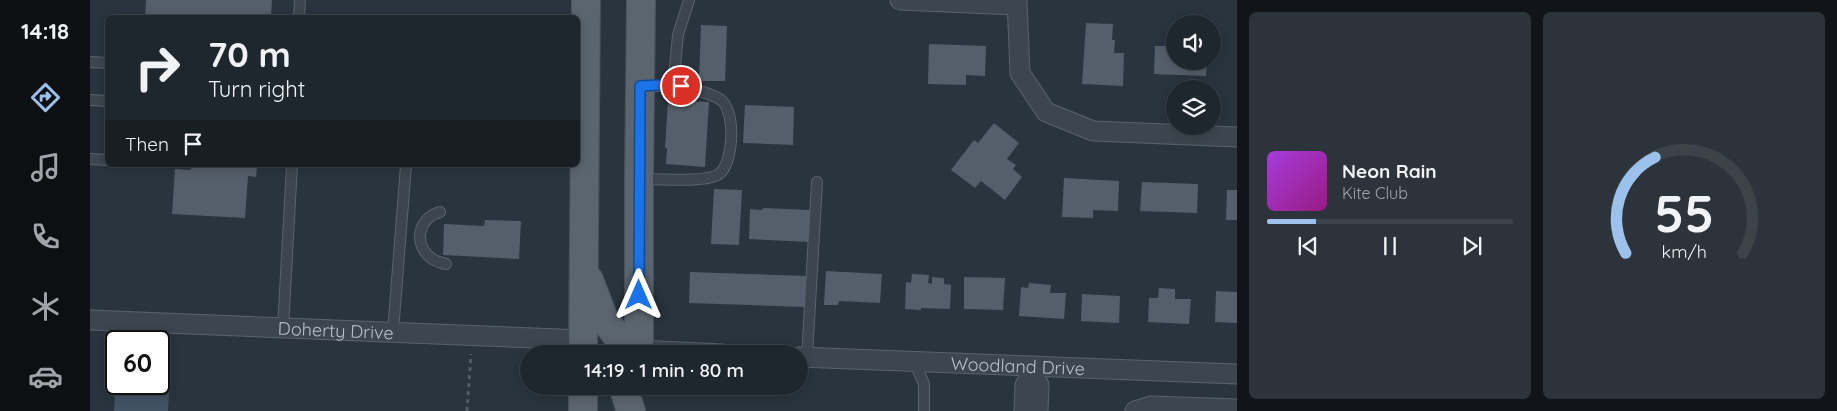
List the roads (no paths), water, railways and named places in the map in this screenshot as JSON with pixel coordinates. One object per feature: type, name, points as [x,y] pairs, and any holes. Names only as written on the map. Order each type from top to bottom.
[{"type":"main road","points":[[586,0],[584,267],[589,345]]},
{"type":"main road","points":[[639,345],[641,0]]},
{"type":"main road","points":[[584,267],[604,319],[616,336],[629,345]]},
{"type":"main road","points":[[583,395],[583,411]]},
{"type":"main road","points":[[626,395],[630,411]]},
{"type":"main road","points":[[639,395],[639,411]]},
{"type":"street","points":[[900,0],[1016,3],[1020,73],[1046,112],[1093,131],[1237,137]]},
{"type":"street","name":"Doherty Drive","points":[[90,320],[473,336],[553,345]]},
{"type":"street","name":"Woodland Drive","points":[[808,357],[1032,370],[1237,374]]},
{"type":"street","points":[[1032,370],[1039,385],[1038,411],[1024,411],[1025,385],[1032,370]]},
{"type":"street","points":[[1135,411],[1151,406],[1237,410]]},
{"type":"lane","points":[[300,0],[300,15]]},
{"type":"lane","points":[[671,84],[674,78],[678,34],[689,0]]},
{"type":"lane","points":[[90,62],[105,63]]},
{"type":"lane","points":[[639,179],[699,180],[718,175],[727,165],[731,143],[729,111],[722,101],[710,95],[671,84],[640,86]]},
{"type":"lane","points":[[90,100],[105,101]]},
{"type":"lane","points":[[90,159],[105,160]]},
{"type":"lane","points":[[283,328],[292,167]]},
{"type":"lane","points":[[393,332],[406,167]]},
{"type":"lane","points":[[804,345],[817,182]]},
{"type":"lane","points":[[440,212],[426,219],[420,236],[421,248],[432,259],[446,264]]},
{"type":"lane","points":[[914,362],[924,384],[924,411]]},
{"type":"water","points":[[115,395],[169,395],[168,411],[114,411]]}]
